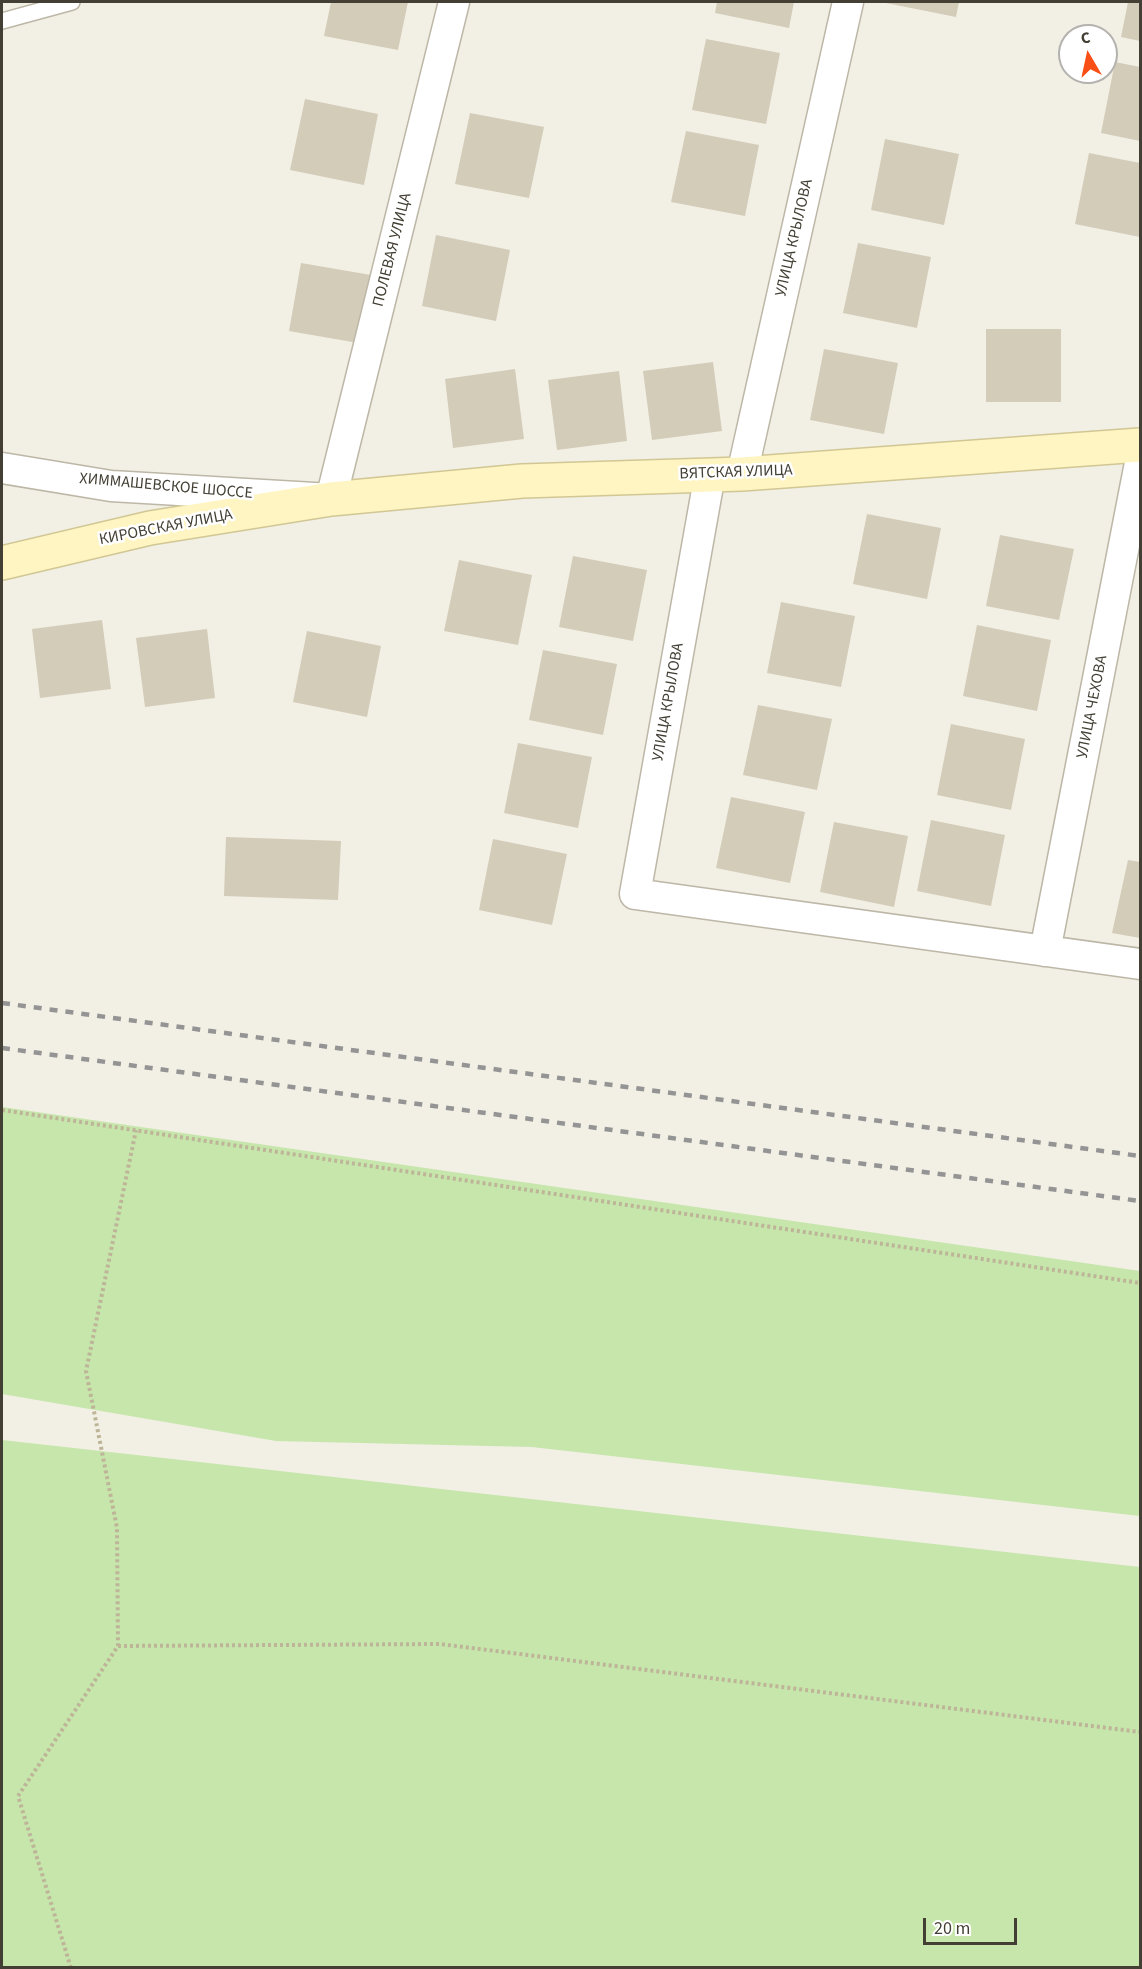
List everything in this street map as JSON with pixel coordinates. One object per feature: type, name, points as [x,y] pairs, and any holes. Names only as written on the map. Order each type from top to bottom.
[{"type":"main road","name":"ВЯТСКАЯ УЛИЦА","points":[[331,499],[522,481],[726,474],[1140,445]]},
{"type":"main road","name":"КИРОВСКАЯ УЛИЦА","points":[[2,562],[150,528],[331,499]]},
{"type":"street","name":"ПОЛЕВАЯ УЛИЦА","points":[[331,499],[454,2]]},
{"type":"street","name":"УЛИЦА КРЫЛОВА","points":[[848,2],[726,474],[635,894],[1045,951]]},
{"type":"street","name":"УЛИЦА ЧЕХОВА","points":[[1045,951],[1140,463]]},
{"type":"street","name":"ХИММАШЕВСКОЕ ШОССЕ","points":[[2,468],[111,486],[331,499]]},
{"type":"street","points":[[1045,951],[1140,964]]},
{"type":"lane","points":[[2,21],[72,2]]},
{"type":"path","points":[[2,1110],[1140,1283]]},
{"type":"path","points":[[71,1968],[18,1796],[118,1646],[117,1528],[86,1371],[136,1130]]},
{"type":"path","points":[[118,1646],[440,1644],[1140,1732]]},
{"type":"green space","points":[[2,1107],[1140,1271],[1140,1516],[532,1447],[276,1441],[2,1394]]},
{"type":"green space","points":[[2,1440],[1140,1567],[1140,1967],[2,1967]]},
{"type":"building","points":[[331,2],[408,2],[398,50],[324,36]]},
{"type":"building","points":[[717,2],[794,2],[789,28],[715,13]]},
{"type":"building","points":[[881,2],[959,2],[956,17]]},
{"type":"building","points":[[1128,2],[1140,2],[1140,41],[1121,37]]},
{"type":"building","points":[[706,39],[780,53],[766,124],[692,110]]},
{"type":"building","points":[[1118,63],[1140,67],[1140,141],[1101,133],[1111,84],[1118,84]]},
{"type":"building","points":[[305,99],[378,114],[364,185],[290,170]]},
{"type":"building","points":[[470,113],[544,127],[529,198],[455,184]]},
{"type":"building","points":[[686,131],[759,145],[745,216],[671,202]]},
{"type":"building","points":[[885,139],[959,154],[944,225],[871,210]]},
{"type":"building","points":[[1089,153],[1140,163],[1140,237],[1075,224]]},
{"type":"building","points":[[436,235],[510,250],[496,321],[422,306]]},
{"type":"building","points":[[858,243],[931,257],[917,328],[843,313]]},
{"type":"building","points":[[301,263],[371,275],[358,343],[289,331]]},
{"type":"building","points":[[986,329],[1061,329],[1061,402],[986,402]]},
{"type":"building","points":[[824,349],[898,363],[884,434],[810,420]]},
{"type":"building","points":[[713,362],[722,431],[652,440],[643,371]]},
{"type":"building","points":[[515,369],[524,439],[453,448],[445,379]]},
{"type":"building","points":[[619,371],[627,441],[557,450],[548,380]]},
{"type":"building","points":[[867,514],[941,528],[927,599],[853,584]]},
{"type":"building","points":[[1000,535],[1074,549],[1059,620],[986,606]]},
{"type":"building","points":[[573,556],[647,570],[633,641],[559,627]]},
{"type":"building","points":[[459,560],[532,575],[518,645],[444,631]]},
{"type":"building","points":[[781,602],[855,616],[841,687],[767,673]]},
{"type":"building","points":[[102,620],[111,689],[40,698],[32,629]]},
{"type":"building","points":[[977,625],[1051,640],[1037,711],[963,696]]},
{"type":"building","points":[[207,629],[215,698],[145,707],[136,638]]},
{"type":"building","points":[[307,631],[381,646],[367,717],[293,702]]},
{"type":"building","points":[[543,650],[617,664],[603,735],[529,720]]},
{"type":"building","points":[[758,705],[832,719],[817,790],[743,775]]},
{"type":"building","points":[[951,724],[1025,739],[1011,810],[937,795]]},
{"type":"building","points":[[518,743],[592,757],[578,828],[504,813]]},
{"type":"building","points":[[731,797],[805,812],[790,883],[716,868]]},
{"type":"building","points":[[931,820],[1005,835],[991,906],[917,891]]},
{"type":"building","points":[[834,822],[908,836],[894,907],[820,892]]},
{"type":"building","points":[[226,837],[341,841],[338,900],[224,896]]},
{"type":"building","points":[[493,839],[567,854],[552,925],[479,910]]},
{"type":"building","points":[[1128,860],[1140,862],[1140,938],[1112,933]]},
{"type":"railway","points":[[2,1003],[1140,1156]]},
{"type":"railway","points":[[2,1048],[1140,1201]]}]
